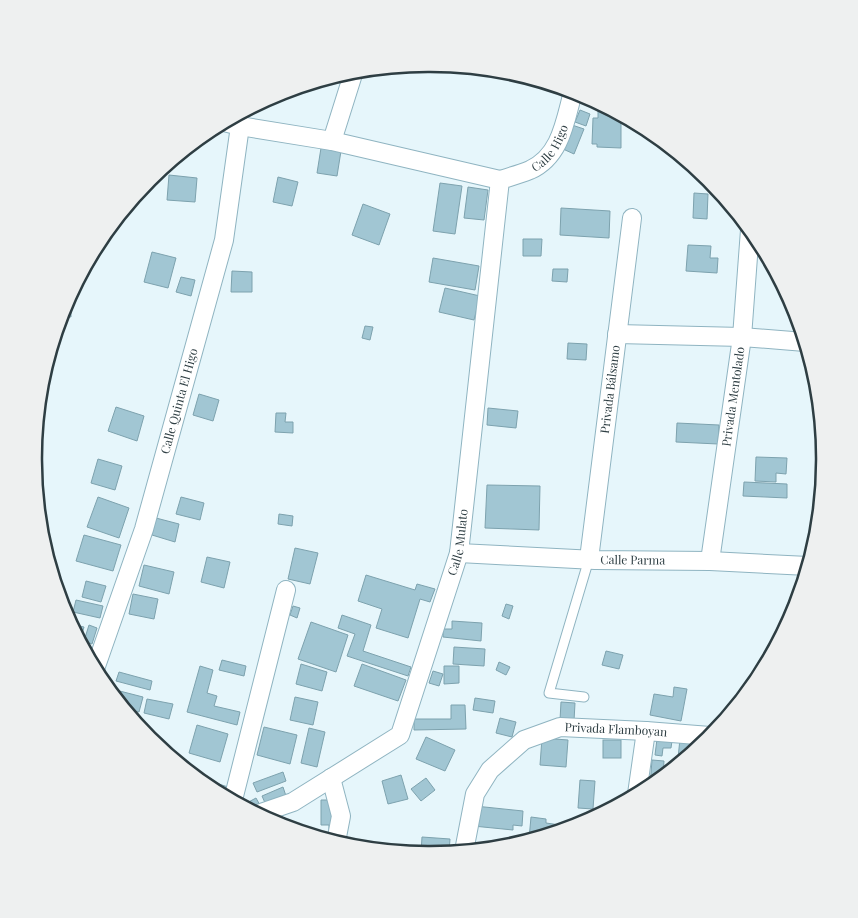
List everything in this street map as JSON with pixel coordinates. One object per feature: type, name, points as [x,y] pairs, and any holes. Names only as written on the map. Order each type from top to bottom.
[{"type":"street","points":[[332,141],[351,81]]},
{"type":"street","name":"Calle Higo","points":[[500,180],[531,170],[548,158],[560,138],[571,100]]},
{"type":"street","points":[[235,125],[332,141],[500,180]]},
{"type":"street","name":"Calle Quinta El Higo","points":[[98,659],[144,529],[224,240],[232,127]]},
{"type":"street","name":"Calle Mulato","points":[[268,810],[293,802],[400,735],[459,553],[500,180]]},
{"type":"street","name":"Privada Bálsamo","points":[[588,560],[632,218]]},
{"type":"street","name":"Privada Mentolado","points":[[710,561],[742,337],[749,243]]},
{"type":"street","points":[[617,334],[742,337],[797,341]]},
{"type":"street","name":"Calle Parma","points":[[459,553],[588,560],[710,561],[800,566]]},
{"type":"street","points":[[235,793],[286,590]]},
{"type":"street","name":"Privada Flamboyan","points":[[465,844],[475,794],[490,770],[524,740],[560,727],[699,735]]},
{"type":"street","points":[[638,784],[646,731]]},
{"type":"street","points":[[331,778],[340,816],[337,834]]},
{"type":"lane","points":[[584,697],[550,693],[588,560]]},
{"type":"building","points":[[580,110],[590,114],[586,126],[575,122]]},
{"type":"building","points":[[598,111],[621,123],[621,148],[597,147],[597,144],[592,144],[593,118],[598,118]]},
{"type":"building","points":[[572,125],[584,129],[574,154],[563,149]]},
{"type":"building","points":[[321,148],[341,151],[337,176],[317,173]]},
{"type":"building","points":[[169,175],[197,178],[195,202],[167,200]]},
{"type":"building","points":[[278,177],[298,182],[292,206],[273,202]]},
{"type":"building","points":[[440,183],[462,186],[455,234],[433,231]]},
{"type":"building","points":[[468,187],[488,190],[484,220],[464,218]]},
{"type":"building","points":[[694,193],[708,194],[707,219],[693,218]]},
{"type":"building","points":[[363,204],[390,214],[379,245],[352,235]]},
{"type":"building","points":[[561,208],[610,211],[609,238],[560,235]]},
{"type":"building","points":[[523,239],[542,239],[541,256],[523,256]]},
{"type":"building","points":[[688,245],[711,246],[710,258],[718,258],[717,273],[686,271]]},
{"type":"building","points":[[152,252],[176,258],[168,288],[144,282]]},
{"type":"building","points":[[433,258],[479,266],[475,290],[429,282]]},
{"type":"building","points":[[553,269],[568,269],[567,282],[552,281]]},
{"type":"building","points":[[232,271],[252,272],[252,292],[231,292]]},
{"type":"building","points":[[181,277],[195,280],[191,296],[176,292]]},
{"type":"building","points":[[445,288],[480,296],[474,320],[439,312]]},
{"type":"building","points":[[365,326],[373,327],[370,340],[362,338]]},
{"type":"building","points":[[568,343],[587,344],[586,360],[567,359]]},
{"type":"building","points":[[199,394],[219,400],[213,421],[193,415]]},
{"type":"building","points":[[116,407],[144,416],[137,441],[108,431]]},
{"type":"building","points":[[488,408],[518,411],[516,428],[487,425]]},
{"type":"building","points":[[276,413],[286,413],[285,422],[293,422],[293,433],[275,432]]},
{"type":"building","points":[[677,423],[719,425],[718,444],[676,442]]},
{"type":"building","points":[[756,457],[787,458],[786,474],[776,473],[776,482],[755,481]]},
{"type":"building","points":[[98,459],[122,466],[115,490],[91,483]]},
{"type":"building","points":[[744,482],[787,484],[787,498],[743,496]]},
{"type":"building","points":[[487,485],[540,486],[539,530],[485,528]]},
{"type":"building","points":[[98,497],[129,508],[119,538],[87,527]]},
{"type":"building","points":[[181,497],[204,503],[200,520],[176,514]]},
{"type":"building","points":[[279,514],[293,516],[292,526],[278,524]]},
{"type":"building","points":[[156,518],[179,524],[175,542],[152,535]]},
{"type":"building","points":[[84,535],[121,545],[113,571],[76,561]]},
{"type":"building","points":[[295,548],[318,553],[310,584],[288,579]]},
{"type":"building","points":[[207,557],[230,562],[224,588],[201,582]]},
{"type":"building","points":[[144,565],[174,572],[169,594],[139,586]]},
{"type":"building","points":[[366,575],[415,590],[417,584],[435,589],[430,602],[420,599],[408,638],[376,628],[382,609],[358,601]]},
{"type":"building","points":[[86,581],[106,586],[101,602],[82,597]]},
{"type":"building","points":[[133,594],[158,599],[154,619],[129,614]]},
{"type":"building","points":[[76,600],[103,606],[100,618],[74,612]]},
{"type":"building","points":[[506,604],[513,606],[509,619],[502,616]]},
{"type":"building","points":[[293,606],[300,608],[297,618],[290,615]]},
{"type":"building","points":[[342,615],[371,625],[363,651],[411,667],[408,676],[347,656],[355,634],[338,628]]},
{"type":"building","points":[[452,621],[482,623],[481,641],[443,637],[443,629],[452,629]]},
{"type":"building","points":[[311,622],[348,635],[336,672],[298,659]]},
{"type":"building","points":[[89,625],[97,628],[92,644],[89,643],[85,636]]},
{"type":"building","points":[[454,647],[485,649],[484,666],[453,664]]},
{"type":"building","points":[[606,651],[623,655],[619,669],[602,665]]},
{"type":"building","points":[[222,660],[246,666],[244,676],[219,670]]},
{"type":"building","points":[[499,662],[510,667],[506,675],[496,670]]},
{"type":"building","points":[[301,664],[327,672],[322,691],[296,684]]},
{"type":"building","points":[[362,664],[406,680],[398,701],[354,686]]},
{"type":"building","points":[[200,666],[213,670],[207,693],[217,696],[214,706],[240,712],[237,725],[187,712]]},
{"type":"building","points":[[444,666],[459,666],[459,683],[444,684]]},
{"type":"building","points":[[433,671],[443,674],[439,686],[429,683]]},
{"type":"building","points":[[119,672],[152,681],[150,690],[116,681]]},
{"type":"building","points":[[674,687],[687,689],[681,721],[650,715],[654,694],[673,697]]},
{"type":"building","points":[[120,691],[143,697],[139,712],[136,711]]},
{"type":"building","points":[[295,697],[318,702],[313,725],[290,720]]},
{"type":"building","points":[[475,698],[495,701],[493,713],[473,710]]},
{"type":"building","points":[[147,699],[173,704],[169,719],[144,713]]},
{"type":"building","points":[[561,702],[575,703],[574,721],[560,720]]},
{"type":"building","points":[[451,705],[465,705],[466,729],[414,730],[414,719],[451,719]]},
{"type":"building","points":[[500,718],[516,722],[512,737],[496,733]]},
{"type":"building","points":[[197,725],[228,734],[220,762],[189,753]]},
{"type":"building","points":[[264,727],[297,735],[290,764],[257,755]]},
{"type":"building","points":[[309,728],[325,732],[317,767],[301,763]]},
{"type":"building","points":[[426,737],[455,750],[445,771],[416,759]]},
{"type":"building","points":[[542,738],[568,740],[566,767],[540,765]]},
{"type":"building","points":[[657,739],[672,741],[671,748],[663,748],[662,756],[655,755]]},
{"type":"building","points":[[680,739],[694,740],[684,750],[678,755]]},
{"type":"building","points":[[603,740],[621,740],[621,758],[603,758]]},
{"type":"building","points":[[652,760],[664,761],[664,766],[651,775]]},
{"type":"building","points":[[283,772],[286,781],[257,792],[253,783]]},
{"type":"building","points":[[401,775],[408,799],[388,804],[382,781]]},
{"type":"building","points":[[426,778],[435,790],[421,801],[411,789]]},
{"type":"building","points":[[580,780],[595,781],[593,809],[578,808]]},
{"type":"building","points":[[283,787],[286,796],[266,805],[262,796]]},
{"type":"building","points":[[256,798],[261,807],[258,806],[250,801]]},
{"type":"building","points":[[321,800],[334,800],[336,834],[329,832],[329,825],[321,825]]},
{"type":"building","points":[[475,806],[523,811],[522,826],[513,825],[513,830],[473,826]]},
{"type":"building","points":[[531,817],[546,819],[546,823],[555,824],[553,825],[530,832]]},
{"type":"building","points":[[422,837],[450,839],[450,845],[421,846]]}]
